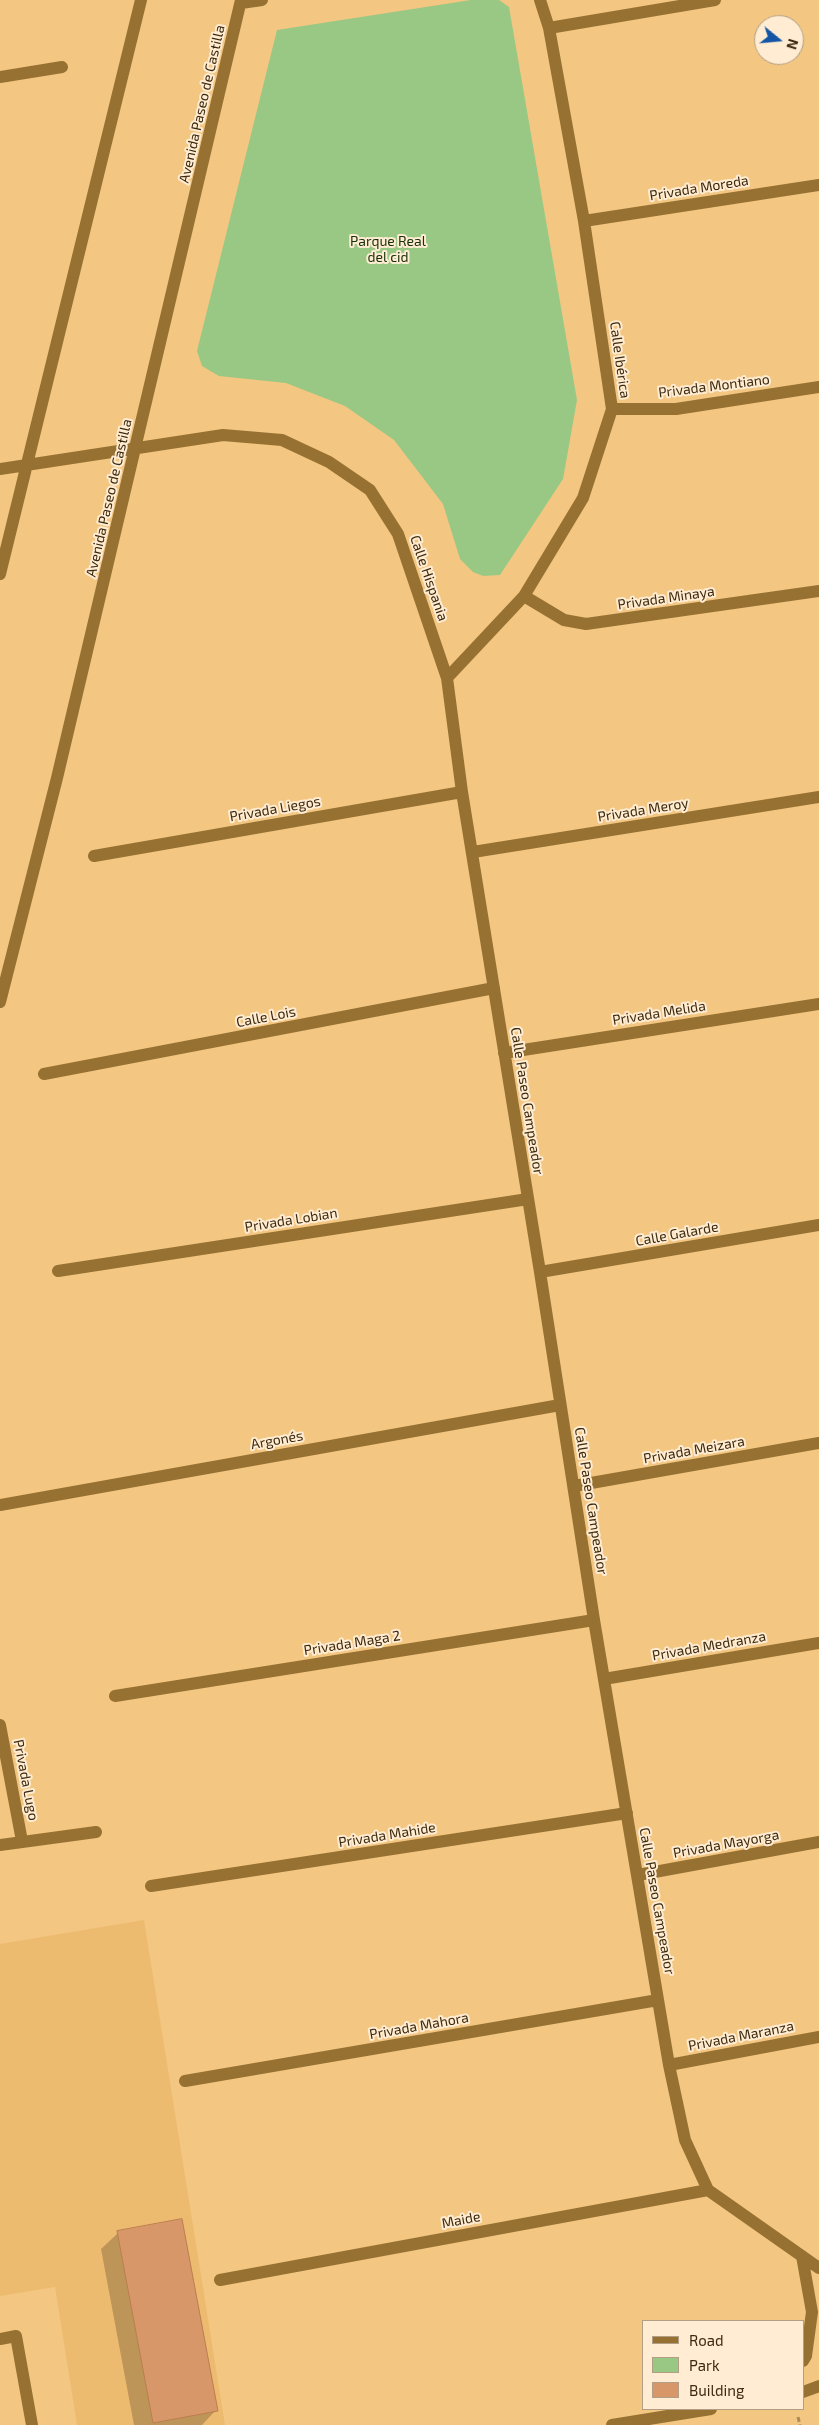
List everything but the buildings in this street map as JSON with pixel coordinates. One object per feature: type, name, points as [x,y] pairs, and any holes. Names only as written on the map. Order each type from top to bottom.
[{"type":"street","points":[[0,574],[141,0]]},
{"type":"street","points":[[241,2],[262,0]]},
{"type":"street","name":"Calle Ibérica","points":[[446,678],[524,596],[583,498],[612,409],[584,221],[549,28],[540,0]]},
{"type":"street","points":[[549,28],[715,0]]},
{"type":"street","name":"Avenida Paseo de Castilla","points":[[0,1002],[57,778],[137,447],[241,2]]},
{"type":"street","points":[[0,77],[62,67]]},
{"type":"street","name":"Privada Moreda","points":[[584,221],[819,185]]},
{"type":"street","name":"Privada Montiano","points":[[612,409],[676,409],[819,387]]},
{"type":"street","name":"Calle Hispania","points":[[0,469],[223,434],[282,440],[329,462],[370,490],[398,534],[446,678]]},
{"type":"street","name":"Privada Minaya","points":[[524,596],[564,620],[586,624],[819,591]]},
{"type":"street","name":"Calle Paseo Campeador","points":[[446,678],[462,792],[594,1620],[669,2065],[685,2140],[708,2190]]},
{"type":"street","name":"Privada Liegos","points":[[94,856],[462,792]]},
{"type":"street","name":"Privada Meroy","points":[[473,852],[819,797]]},
{"type":"street","name":"Calle Lois","points":[[44,1074],[494,988]]},
{"type":"street","name":"Privada Melida","points":[[504,1053],[819,1004]]},
{"type":"street","name":"Privada Lobian","points":[[58,1271],[528,1199]]},
{"type":"street","name":"Calle Galarde","points":[[540,1272],[819,1225]]},
{"type":"street","name":"Argonés","points":[[0,1505],[560,1404]]},
{"type":"street","name":"Privada Meizara","points":[[574,1486],[819,1443]]},
{"type":"street","name":"Privada Maga 2","points":[[115,1696],[594,1620]]},
{"type":"street","name":"Privada Medranza","points":[[604,1679],[819,1643]]},
{"type":"street","name":"Privada Lugo","points":[[0,1725],[22,1841]]},
{"type":"street","name":"Privada Mahide","points":[[151,1886],[627,1813]]},
{"type":"street","name":"Privada Lugo","points":[[0,1845],[96,1832]]},
{"type":"street","name":"Privada Mayorga","points":[[638,1875],[819,1842]]},
{"type":"street","name":"Privada Mahora","points":[[185,2080],[658,2000]]},
{"type":"street","name":"Privada Maranza","points":[[669,2065],[819,2037]]},
{"type":"street","points":[[708,2190],[819,2268]]},
{"type":"street","name":"Maide","points":[[220,2280],[708,2190]]},
{"type":"street","points":[[802,2256],[812,2312],[804,2359]]},
{"type":"street","points":[[0,2339],[16,2336],[32,2425]]},
{"type":"street","points":[[804,2392],[819,2386]]},
{"type":"street","points":[[612,2425],[705,2410]]},
{"type":"shaded area","points":[[144,1920],[225,2425],[77,2425],[55,2287],[0,2296],[0,1944]]},
{"type":"green space","name":"Parque Real del cid","points":[[471,0],[499,0],[509,7],[577,400],[563,479],[500,575],[483,576],[473,572],[460,559],[443,504],[394,440],[345,406],[286,383],[219,376],[202,366],[197,351],[277,30]]}]
